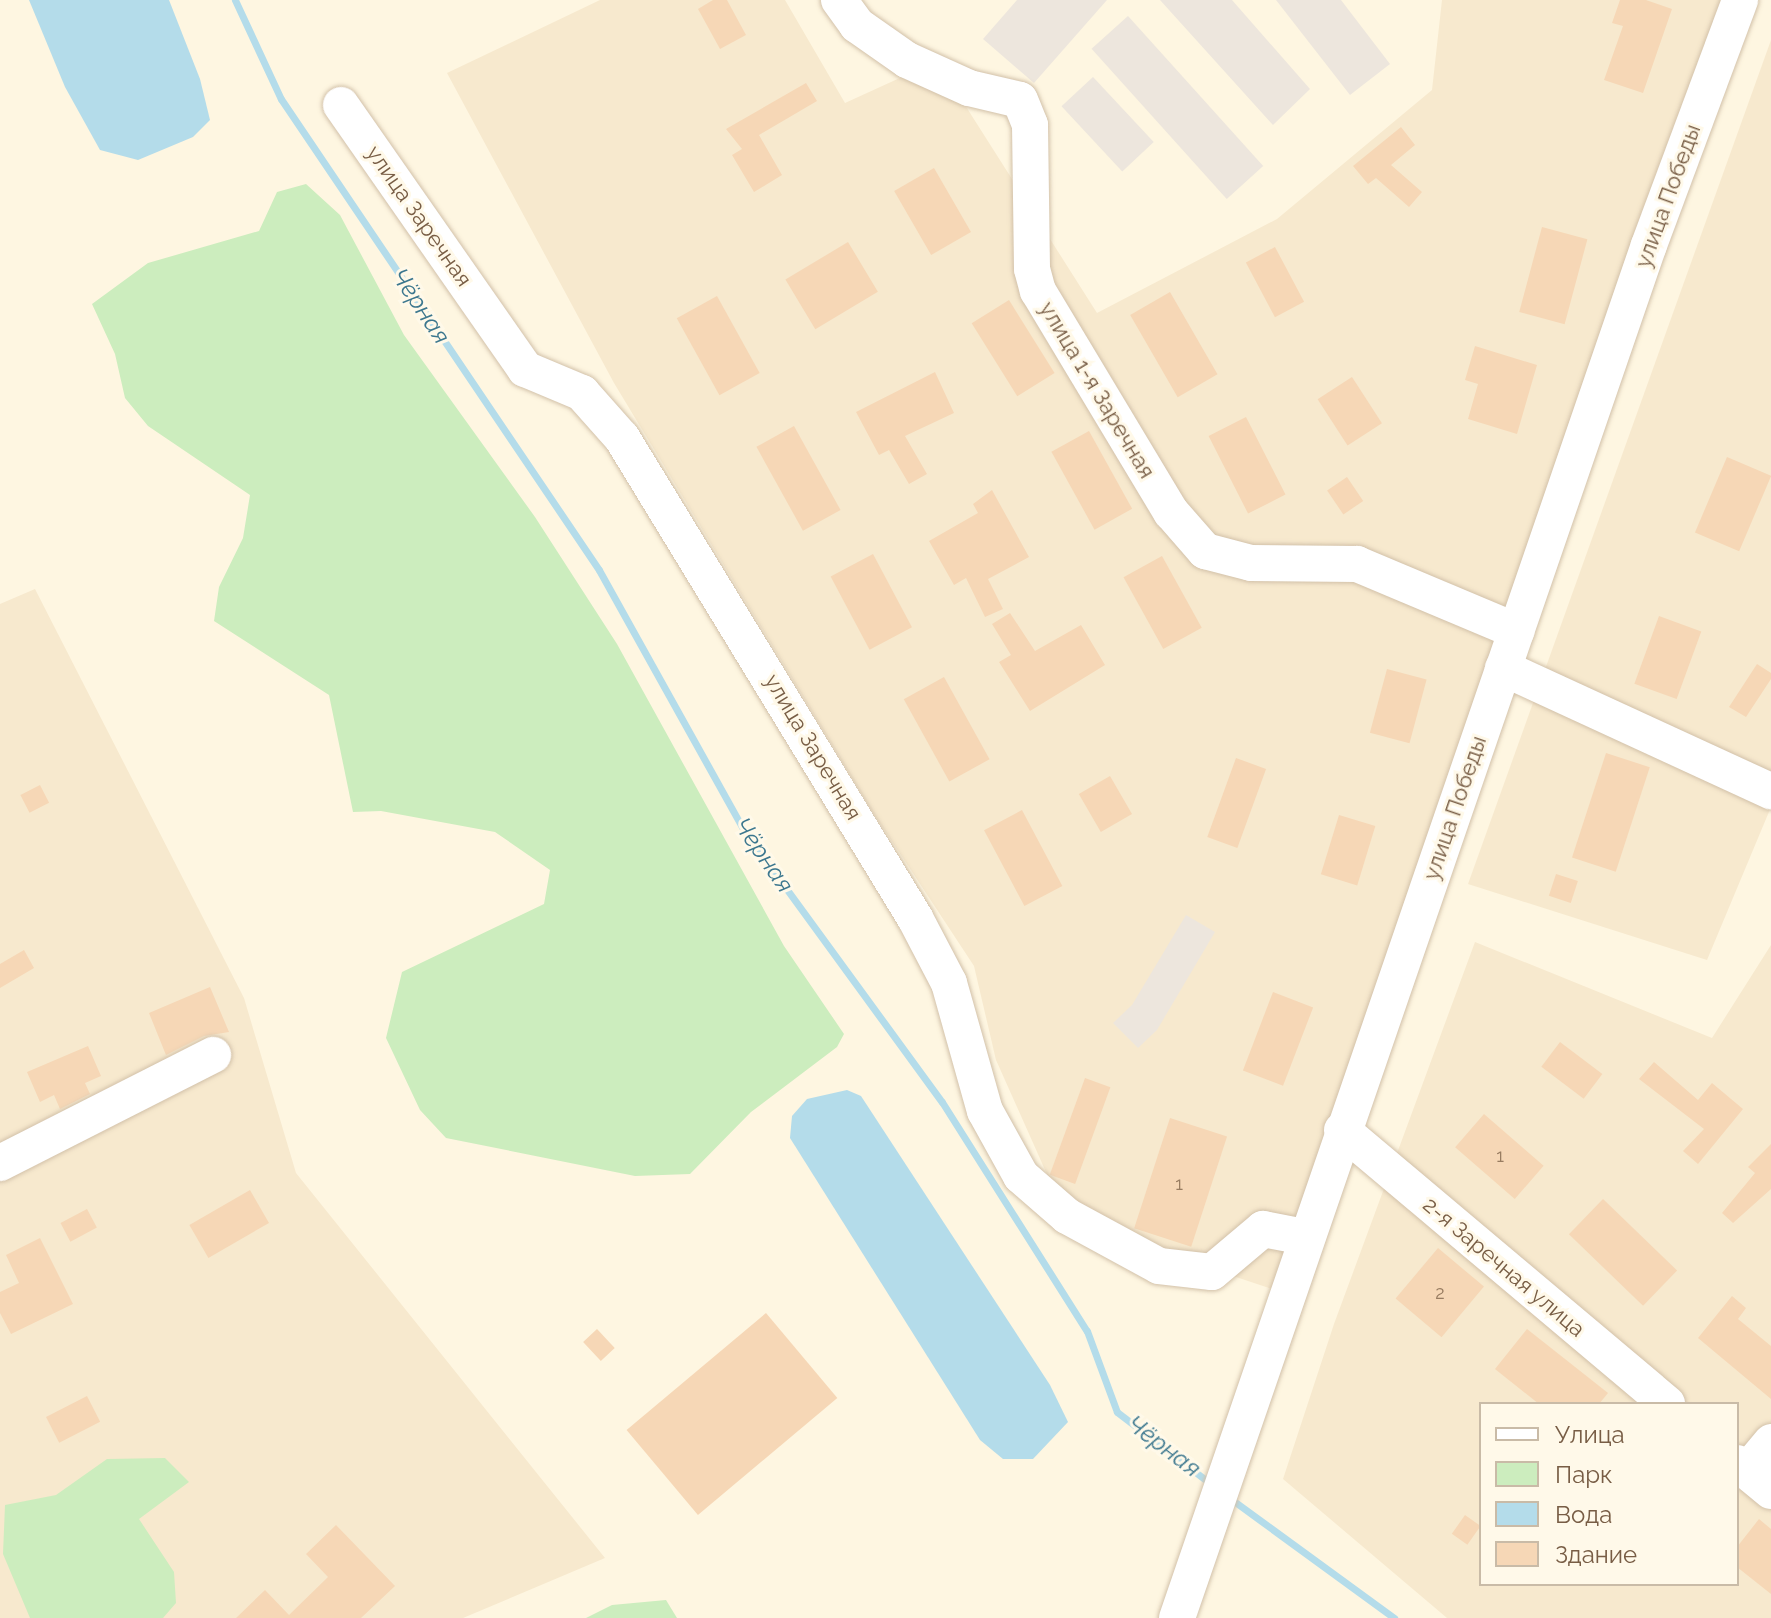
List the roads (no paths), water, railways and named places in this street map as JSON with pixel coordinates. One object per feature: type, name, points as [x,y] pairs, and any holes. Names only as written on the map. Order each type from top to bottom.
[{"type":"street","name":"улица 1-я Заречная","points":[[839,0],[857,25],[907,60],[969,88],[1020,100],[1030,125],[1032,269],[1038,291],[1171,512],[1205,551],[1251,563],[1357,564],[1516,631]]},
{"type":"street","name":"улица Победы","points":[[1177,1618],[1342,1130],[1740,0]]},
{"type":"street","name":"улица Заречная","points":[[341,105],[525,369],[582,393],[622,438],[915,918],[949,983],[985,1111],[1021,1176],[1067,1216],[1159,1266],[1212,1272],[1263,1229],[1305,1237]]},
{"type":"street","points":[[1503,668],[1771,791]]},
{"type":"street","points":[[0,1163],[213,1055]]},
{"type":"street","name":"2-я Заречная улица","points":[[1342,1130],[1665,1402]]},
{"type":"street","points":[[1752,1475],[1771,1442]]},
{"type":"water","points":[[29,0],[169,0],[200,79],[210,120],[193,137],[138,160],[100,150],[65,87]]},
{"type":"water","points":[[847,1090],[861,1096],[1050,1385],[1068,1422],[1033,1459],[1003,1459],[980,1440],[790,1138],[792,1116],[807,1099]]},
{"type":"waterway","name":"Чёрная","points":[[235,0],[281,99],[599,570],[745,832],[942,1102],[1087,1331],[1117,1412],[1211,1484]]},
{"type":"waterway","name":"Чёрная","points":[[1231,1499],[1394,1618]]}]
